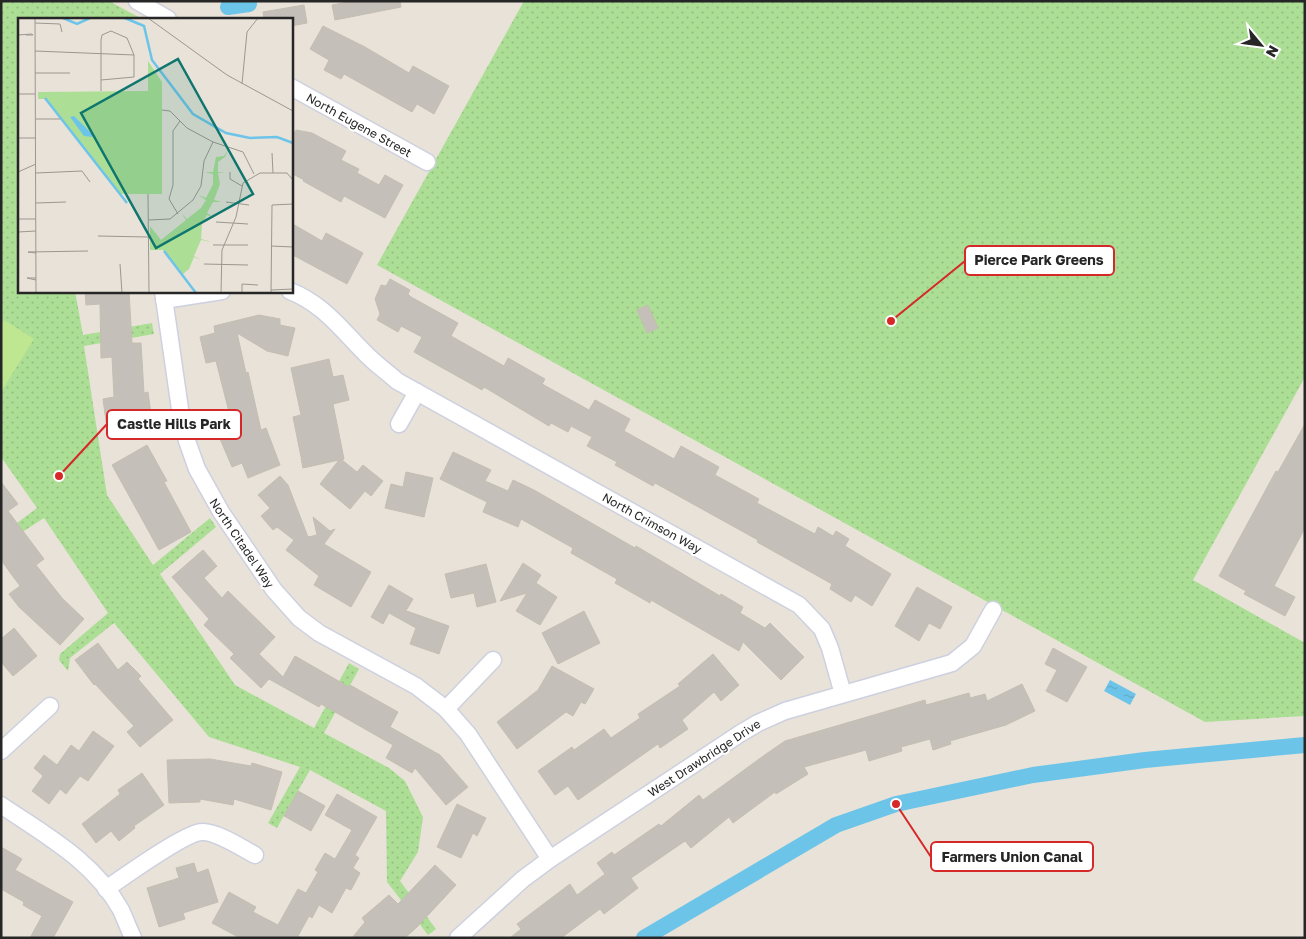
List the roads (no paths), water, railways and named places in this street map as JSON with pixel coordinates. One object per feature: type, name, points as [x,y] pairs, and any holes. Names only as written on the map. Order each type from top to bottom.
[{"type":"street","points":[[137,1],[166,18]]},
{"type":"street","name":"North Eugene Street","points":[[292,88],[427,162]]},
{"type":"street","points":[[164,296],[210,292]]},
{"type":"street","name":"North Crimson Way","points":[[292,292],[306,297],[324,311],[366,354],[397,381],[799,605],[822,629],[830,648],[843,694]]},
{"type":"street","name":"North Citadel Way","points":[[164,296],[180,409],[187,441],[198,469],[221,512],[274,590],[300,618],[319,633],[416,686],[446,709],[468,734],[550,859]]},
{"type":"street","points":[[398,424],[416,392]]},
{"type":"street","name":"West Drawbridge Drive","points":[[458,938],[523,879],[550,859],[758,722],[785,711],[952,663],[973,646],[993,610]]},
{"type":"street","points":[[446,709],[493,660]]},
{"type":"street","points":[[1,752],[50,706]]},
{"type":"street","points":[[1,805],[70,851],[88,867],[120,909],[133,938]]},
{"type":"street","points":[[106,889],[126,874],[188,836],[202,832],[216,835],[255,855]]},
{"type":"water","points":[[1110,680],[1136,694],[1130,705],[1104,691]]},
{"type":"waterway","points":[[228,7],[249,4]]},
{"type":"waterway","points":[[644,938],[836,825],[896,804],[1033,775],[1145,760],[1305,745]]},
{"type":"place","name":"Pierce Park Greens","points":[[891,321]]},
{"type":"place","name":"Castle Hills Park","points":[[59,476]]},
{"type":"place","name":"Farmers Union Canal","points":[[896,804]]}]
